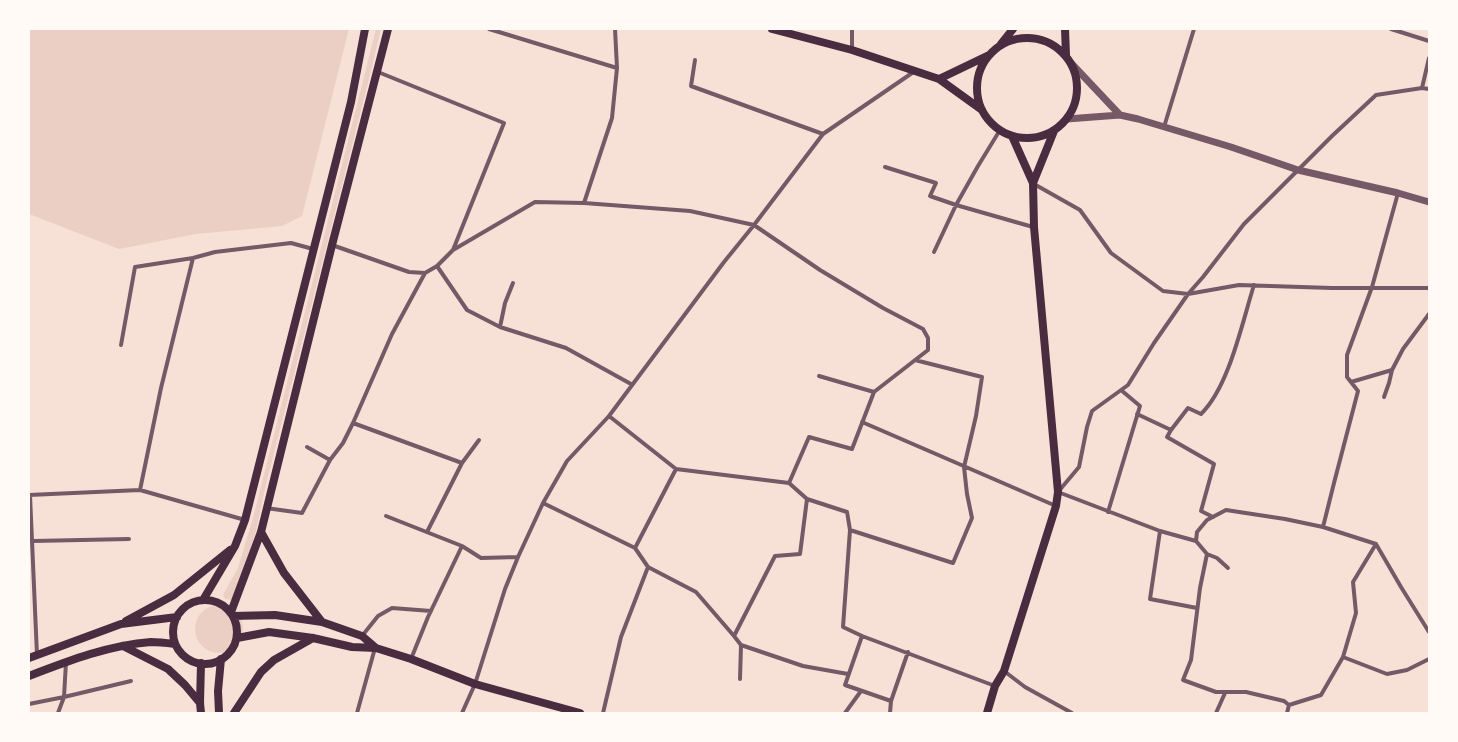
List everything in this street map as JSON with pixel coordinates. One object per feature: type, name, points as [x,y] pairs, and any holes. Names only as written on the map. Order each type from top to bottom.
[{"type":"main road","points":[[203,600],[235,546],[245,520],[351,102],[365,29]]},
{"type":"main road","points":[[232,614],[261,532],[332,245],[388,29]]},
{"type":"main road","points":[[772,29],[852,50],[939,79],[982,110]]},
{"type":"main road","points":[[1001,45],[1014,39],[1028,38],[1042,40],[1055,45],[1066,55],[1071,63],[1077,77],[1078,92],[1074,106],[1067,119],[1054,131],[1041,136],[1027,138],[1012,136],[1000,130],[989,121],[982,110],[977,96],[977,81],[981,67],[1013,29]]},
{"type":"main road","points":[[1066,29],[1066,55]]},
{"type":"main road","points":[[939,79],[990,55]]},
{"type":"main road","points":[[1033,183],[1054,131]]},
{"type":"main road","points":[[987,713],[995,686],[1004,671],[1056,506],[1058,492],[1034,227],[1033,183],[1012,136]]},
{"type":"main road","points":[[261,532],[284,573],[322,622]]},
{"type":"main road","points":[[33,657],[122,624],[174,595],[235,546]]},
{"type":"main road","points":[[198,600],[216,601],[232,614],[237,629],[237,638],[231,650],[221,659],[213,663],[194,662],[186,658],[175,644],[173,630],[177,617],[182,609],[189,604],[198,600]]},
{"type":"main road","points":[[232,614],[275,615],[322,622],[362,636],[376,648]]},
{"type":"main road","points":[[122,624],[177,617]]},
{"type":"main road","points":[[237,638],[269,632],[313,638],[352,647],[376,648],[411,659],[475,684],[580,713]]},
{"type":"main road","points":[[234,713],[261,672],[274,660],[313,638]]},
{"type":"main road","points":[[29,676],[66,661],[122,646],[152,642],[175,644]]},
{"type":"main road","points":[[122,646],[168,669],[185,685],[200,703]]},
{"type":"main road","points":[[219,713],[218,691],[221,659]]},
{"type":"main road","points":[[201,663],[201,713]]},
{"type":"street","points":[[489,29],[617,68]]},
{"type":"street","points":[[584,203],[612,118],[617,68],[615,29]]},
{"type":"street","points":[[852,29],[852,50]]},
{"type":"street","points":[[1164,127],[1194,29]]},
{"type":"street","points":[[1391,29],[1429,41]]},
{"type":"street","points":[[1422,88],[1429,58]]},
{"type":"street","points":[[695,60],[691,86],[823,134]]},
{"type":"street","points":[[1071,63],[1120,115]]},
{"type":"street","points":[[462,713],[475,684],[505,589],[543,503],[567,461],[608,416],[823,134],[916,71]]},
{"type":"street","points":[[378,72],[504,123],[452,250]]},
{"type":"street","points":[[1228,568],[1217,558],[1207,554],[1196,542],[1160,531],[1058,492],[1079,467],[1086,427],[1092,411],[1128,385],[1154,343],[1188,294],[1244,224],[1332,136],[1376,95],[1422,88],[1429,89]]},
{"type":"street","points":[[1067,119],[1120,115],[1231,147],[1298,170],[1398,193],[1429,202]]},
{"type":"street","points":[[934,252],[956,205],[1000,130]]},
{"type":"street","points":[[885,167],[936,183],[930,196],[1034,227]]},
{"type":"street","points":[[1033,183],[1080,210],[1111,253],[1163,290],[1188,294],[1239,285],[1332,288],[1429,288]]},
{"type":"street","points":[[1323,526],[1358,391],[1347,377],[1348,355],[1372,287],[1398,193]]},
{"type":"street","points":[[266,508],[302,513],[330,460],[343,442],[353,423],[392,334],[425,273],[437,266],[452,250],[535,202],[584,203],[690,211],[754,225],[820,270],[883,308],[922,329],[928,338],[928,350],[874,392],[852,449],[809,437],[789,483]]},
{"type":"street","points":[[121,345],[135,268],[193,258],[215,252],[291,244],[313,249]]},
{"type":"street","points":[[332,245],[409,272],[425,273]]},
{"type":"street","points":[[140,490],[161,388],[193,258]]},
{"type":"street","points":[[437,266],[467,310],[500,327],[566,348],[631,384]]},
{"type":"street","points":[[500,327],[505,303],[513,283]]},
{"type":"street","points":[[1213,517],[1201,511],[1214,464],[1167,437],[1188,408],[1201,414],[1208,408],[1227,371],[1254,285]]},
{"type":"street","points":[[1384,397],[1392,370],[1403,349],[1429,314]]},
{"type":"street","points":[[850,530],[953,563],[972,518],[967,494],[964,467],[976,416],[982,377],[915,360]]},
{"type":"street","points":[[1351,382],[1392,370]]},
{"type":"street","points":[[819,376],[874,392]]},
{"type":"street","points":[[1108,512],[1140,406],[1121,390]]},
{"type":"street","points":[[1137,414],[1171,430]]},
{"type":"street","points":[[608,416],[676,470],[789,483],[807,499],[847,512],[850,530],[843,627],[862,636],[908,652],[995,686]]},
{"type":"street","points":[[862,422],[1056,506]]},
{"type":"street","points":[[353,423],[462,462]]},
{"type":"street","points":[[427,532],[462,462],[479,440]]},
{"type":"street","points":[[307,447],[330,460]]},
{"type":"street","points":[[635,548],[676,470]]},
{"type":"street","points":[[33,657],[30,557],[33,541],[30,495],[140,490],[245,520]]},
{"type":"street","points":[[734,636],[775,556],[800,554],[807,499]]},
{"type":"street","points":[[543,503],[635,548],[648,567],[696,592],[741,645],[804,666],[848,674]]},
{"type":"street","points":[[1196,542],[1197,532],[1207,520],[1226,510],[1323,526],[1376,544],[1429,632]]},
{"type":"street","points":[[386,516],[462,546],[481,558],[518,558]]},
{"type":"street","points":[[1160,531],[1150,599],[1197,608]]},
{"type":"street","points":[[33,541],[129,539]]},
{"type":"street","points":[[1289,705],[1321,695],[1343,657],[1356,613],[1353,582],[1376,544]]},
{"type":"street","points":[[411,659],[462,546]]},
{"type":"street","points":[[1207,554],[1197,608],[1190,660],[1183,680],[1216,692],[1246,692],[1284,701],[1289,705]]},
{"type":"street","points":[[603,713],[621,637],[648,567]]},
{"type":"street","points":[[362,636],[378,616],[392,608],[431,612]]},
{"type":"street","points":[[862,636],[845,685],[891,701]]},
{"type":"street","points":[[740,679],[741,645]]},
{"type":"street","points":[[357,713],[376,648]]},
{"type":"street","points":[[890,713],[891,701],[908,652]]},
{"type":"street","points":[[1343,657],[1387,674],[1407,670],[1429,659]]},
{"type":"street","points":[[58,713],[64,697],[66,661]]},
{"type":"street","points":[[1004,671],[1025,687],[1072,713]]},
{"type":"street","points":[[29,704],[130,681]]},
{"type":"street","points":[[845,713],[861,691]]},
{"type":"street","points":[[1216,713],[1225,693]]},
{"type":"street","points":[[1287,713],[1289,705]]},
{"type":"shaded area","points":[[29,29],[349,29],[302,216],[282,226],[196,234],[119,249],[29,214]]},
{"type":"shaded area","points":[[376,29],[381,29],[265,489],[256,531],[234,600],[225,599],[223,595],[238,568],[254,514]]},
{"type":"shaded area","points":[[214,605],[224,605],[233,609],[239,615],[242,620],[242,638],[233,649],[224,653],[214,653],[205,649],[199,643],[195,634],[195,624],[199,615],[205,609]]}]
